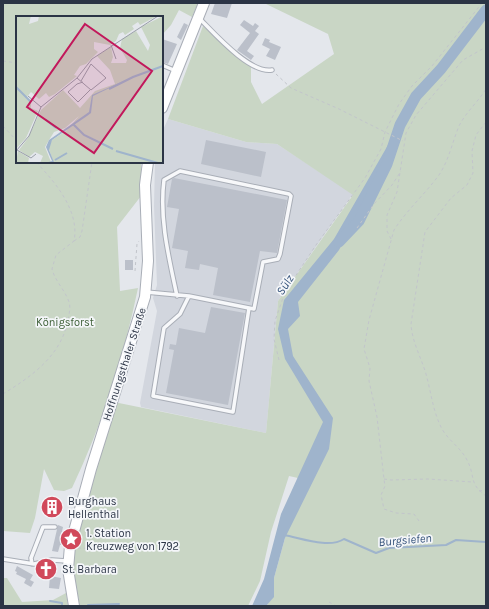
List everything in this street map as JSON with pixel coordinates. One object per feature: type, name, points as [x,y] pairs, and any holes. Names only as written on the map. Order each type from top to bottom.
[{"type":"main road","points":[[163,106],[204,3]]},
{"type":"main road","name":"Hoffnungsthaler Straße","points":[[74,606],[69,585],[69,548],[86,484],[145,292],[148,277],[148,232],[145,185],[148,163]]},
{"type":"lane","points":[[198,18],[239,57],[263,69],[272,70]]},
{"type":"lane","points":[[163,65],[177,71]]},
{"type":"lane","points":[[145,292],[177,296],[189,296],[254,309],[263,262],[278,259],[280,254],[291,196],[289,194],[180,171],[164,180],[162,193],[165,236],[177,296]]},
{"type":"lane","points":[[189,296],[180,314],[164,328],[152,396],[233,412],[249,308]]},
{"type":"lane","points":[[32,564],[32,558],[43,527],[55,527]]},
{"type":"lane","points":[[3,559],[32,564],[52,560],[68,561]]},
{"type":"path","points":[[279,360],[274,338],[275,321],[285,292],[316,245],[365,178],[381,149],[385,132],[399,104],[412,86],[432,66],[482,3]]},
{"type":"path","points":[[391,240],[387,231],[387,215],[397,192],[402,170],[406,133],[416,115],[463,60],[486,47]]},
{"type":"path","points":[[3,61],[16,63]]},
{"type":"path","points":[[272,70],[291,88],[404,141]]},
{"type":"path","points":[[419,521],[414,514],[396,513],[384,509],[381,495],[384,486],[384,479],[377,417],[369,381],[370,368],[364,349],[369,320],[394,230],[401,219],[424,193],[446,163],[459,126],[466,114],[486,89]]},
{"type":"path","points":[[486,122],[476,134],[472,151],[473,173],[467,185],[451,198],[425,232],[411,324],[411,334],[426,373],[438,420],[450,440],[462,452],[467,460],[471,469],[473,482],[479,491],[486,496]]},
{"type":"path","points":[[3,126],[16,140]]},
{"type":"path","points":[[37,163],[52,179],[66,200],[75,230],[74,241]]},
{"type":"path","points":[[3,394],[36,373],[49,359],[63,337],[68,324],[70,307],[67,296],[53,273],[52,263],[61,250],[80,237],[92,163]]},
{"type":"path","points":[[357,228],[374,204],[392,185],[402,170]]},
{"type":"path","points":[[135,271],[136,244],[148,232]]},
{"type":"path","points":[[384,479],[428,479],[473,482]]},
{"type":"path","points":[[479,491],[486,490]]},
{"type":"path","points":[[69,548],[131,550]]},
{"type":"path","points":[[329,602],[336,606]]},
{"type":"shaded area","points":[[168,119],[246,142],[277,144],[353,194],[278,301],[266,433],[141,407],[140,403],[157,311],[153,298],[157,285],[154,206],[155,163],[163,163],[163,130]]},
{"type":"green space","name":"Königsforst","points":[[3,3],[198,3],[192,17],[179,10],[171,25],[163,34],[163,16],[16,16],[16,163],[141,163],[141,196],[117,227],[120,291],[138,288],[119,365],[93,440],[72,488],[64,491],[54,490],[44,469],[35,518],[30,533],[3,531]]},
{"type":"green space","points":[[264,3],[486,3],[486,606],[266,606],[273,597],[274,578],[285,538],[298,478],[289,476],[271,532],[260,581],[248,606],[80,606],[74,577],[72,547],[114,402],[266,433],[278,301],[353,195],[277,144],[246,142],[168,119],[203,26],[238,58],[251,67],[251,82],[262,104],[334,54],[328,34]]},
{"type":"green space","points":[[3,578],[7,578],[22,602],[53,600],[66,593],[68,606],[3,606]]},
{"type":"water","points":[[392,138],[399,142],[339,250],[298,302],[300,316],[288,329],[293,356],[333,418],[329,449],[285,538],[274,578],[274,597],[266,606],[252,606],[264,579],[281,514],[323,422],[285,359],[278,329],[284,300],[334,239]]},
{"type":"building","points":[[215,3],[232,3],[227,18],[211,14]]},
{"type":"building","points":[[244,20],[253,26],[255,23],[259,26],[255,31],[259,34],[247,51],[254,56],[251,60],[237,50],[250,33],[240,25]]},
{"type":"building","points":[[184,23],[188,25],[181,40],[177,37]]},
{"type":"building","points":[[265,38],[270,40],[269,42],[281,47],[275,60],[266,56],[270,49],[262,45]]},
{"type":"building","points":[[163,39],[177,44],[168,64],[163,62]]},
{"type":"building","points":[[206,140],[266,152],[261,177],[201,164]]},
{"type":"building","points":[[174,178],[287,200],[277,253],[260,251],[250,302],[213,295],[218,268],[200,264],[199,270],[185,268],[188,251],[172,248],[179,209],[167,207],[172,179]]},
{"type":"building","points":[[125,260],[133,260],[133,270],[125,270]]},
{"type":"building","points":[[211,307],[245,313],[228,405],[166,393],[174,350],[169,349],[170,344],[176,345],[179,328],[205,333]]},
{"type":"building","name":"Burghaus Hellenthal","points":[[54,501],[62,502],[61,512],[43,510],[44,504],[53,505]]},
{"type":"building","points":[[58,525],[63,527],[61,536],[66,537],[64,545],[60,545],[58,552],[52,551]]},
{"type":"building","points":[[17,566],[33,575],[30,580],[34,582],[31,587],[24,583],[26,579],[16,574],[17,572],[15,571]]},
{"type":"building","points":[[50,576],[61,578],[59,589],[49,588]]},
{"type":"waterway","name":"Sülz","points":[[339,242],[359,221],[387,164],[400,125],[416,96],[441,69],[486,10]]},
{"type":"waterway","name":"Burgsiefen","points":[[284,535],[323,543],[338,542],[344,539],[376,553],[389,548],[446,545],[456,540],[486,542]]},
{"type":"waterway","points":[[50,601],[62,603],[62,606]]},
{"type":"waterway","points":[[88,605],[119,604]]},
{"type":"place","name":"Burghaus Hellenthal","points":[[52,507]]},
{"type":"place","name":"1. Station Kreuzweg von 1792","points":[[71,539]]},
{"type":"place","name":"St. Barbara","points":[[46,569]]}]
